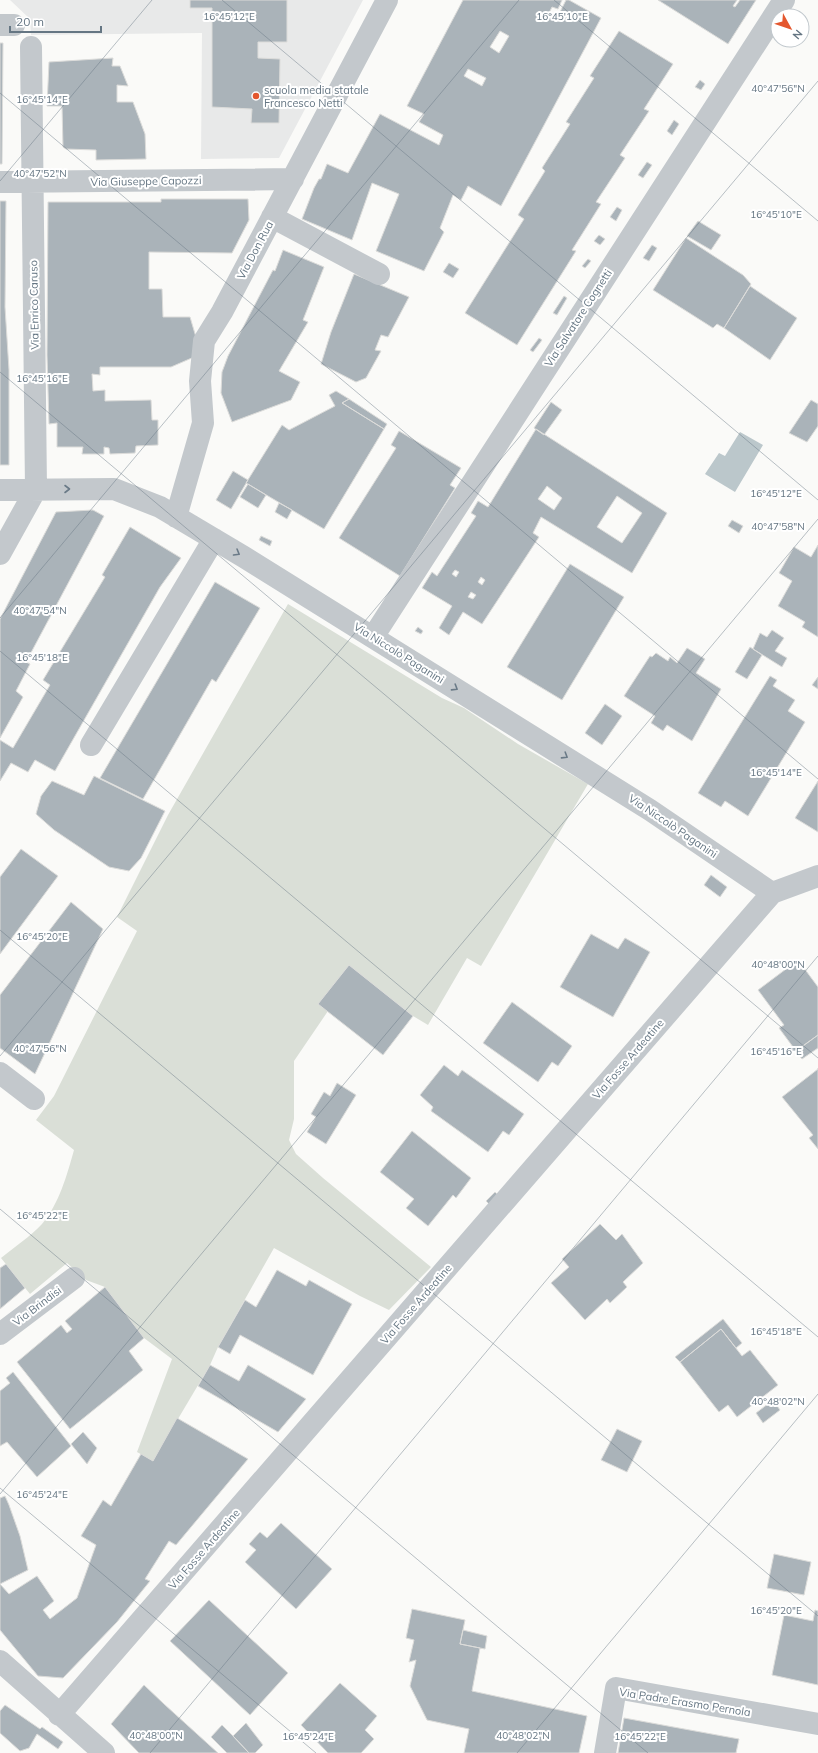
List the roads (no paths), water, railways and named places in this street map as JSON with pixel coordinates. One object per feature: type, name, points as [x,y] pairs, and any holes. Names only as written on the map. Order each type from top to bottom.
[{"type":"street","name":"Via Don Rua","points":[[176,517],[202,423],[200,381],[204,341],[222,312],[387,0]]},
{"type":"street","name":"Via Salvatore Cognetti","points":[[373,637],[784,0]]},
{"type":"street","name":"Via Enrico Caruso","points":[[0,554],[36,489],[31,47]]},
{"type":"street","name":"Via Giuseppe Capozzi","points":[[0,182],[293,178]]},
{"type":"street","points":[[272,217],[380,274]]},
{"type":"street","name":"Via Niccolò Paganini","points":[[0,490],[114,489],[160,507],[373,637],[650,810],[772,893]]},
{"type":"street","points":[[91,745],[214,539]]},
{"type":"street","points":[[772,893],[818,876]]},
{"type":"street","name":"Via Fosse Ardeatine","points":[[60,1715],[772,893]]},
{"type":"street","points":[[0,1073],[34,1099]]},
{"type":"street","name":"Via Brindisi","points":[[0,1334],[74,1278]]},
{"type":"street","points":[[0,1661],[104,1753]]},
{"type":"street","name":"Via Padre Erasmo Pernola","points":[[605,1753],[616,1688],[818,1724]]},
{"type":"place","name":"scuola media statale Francesco Netti","points":[[256,96]]}]
